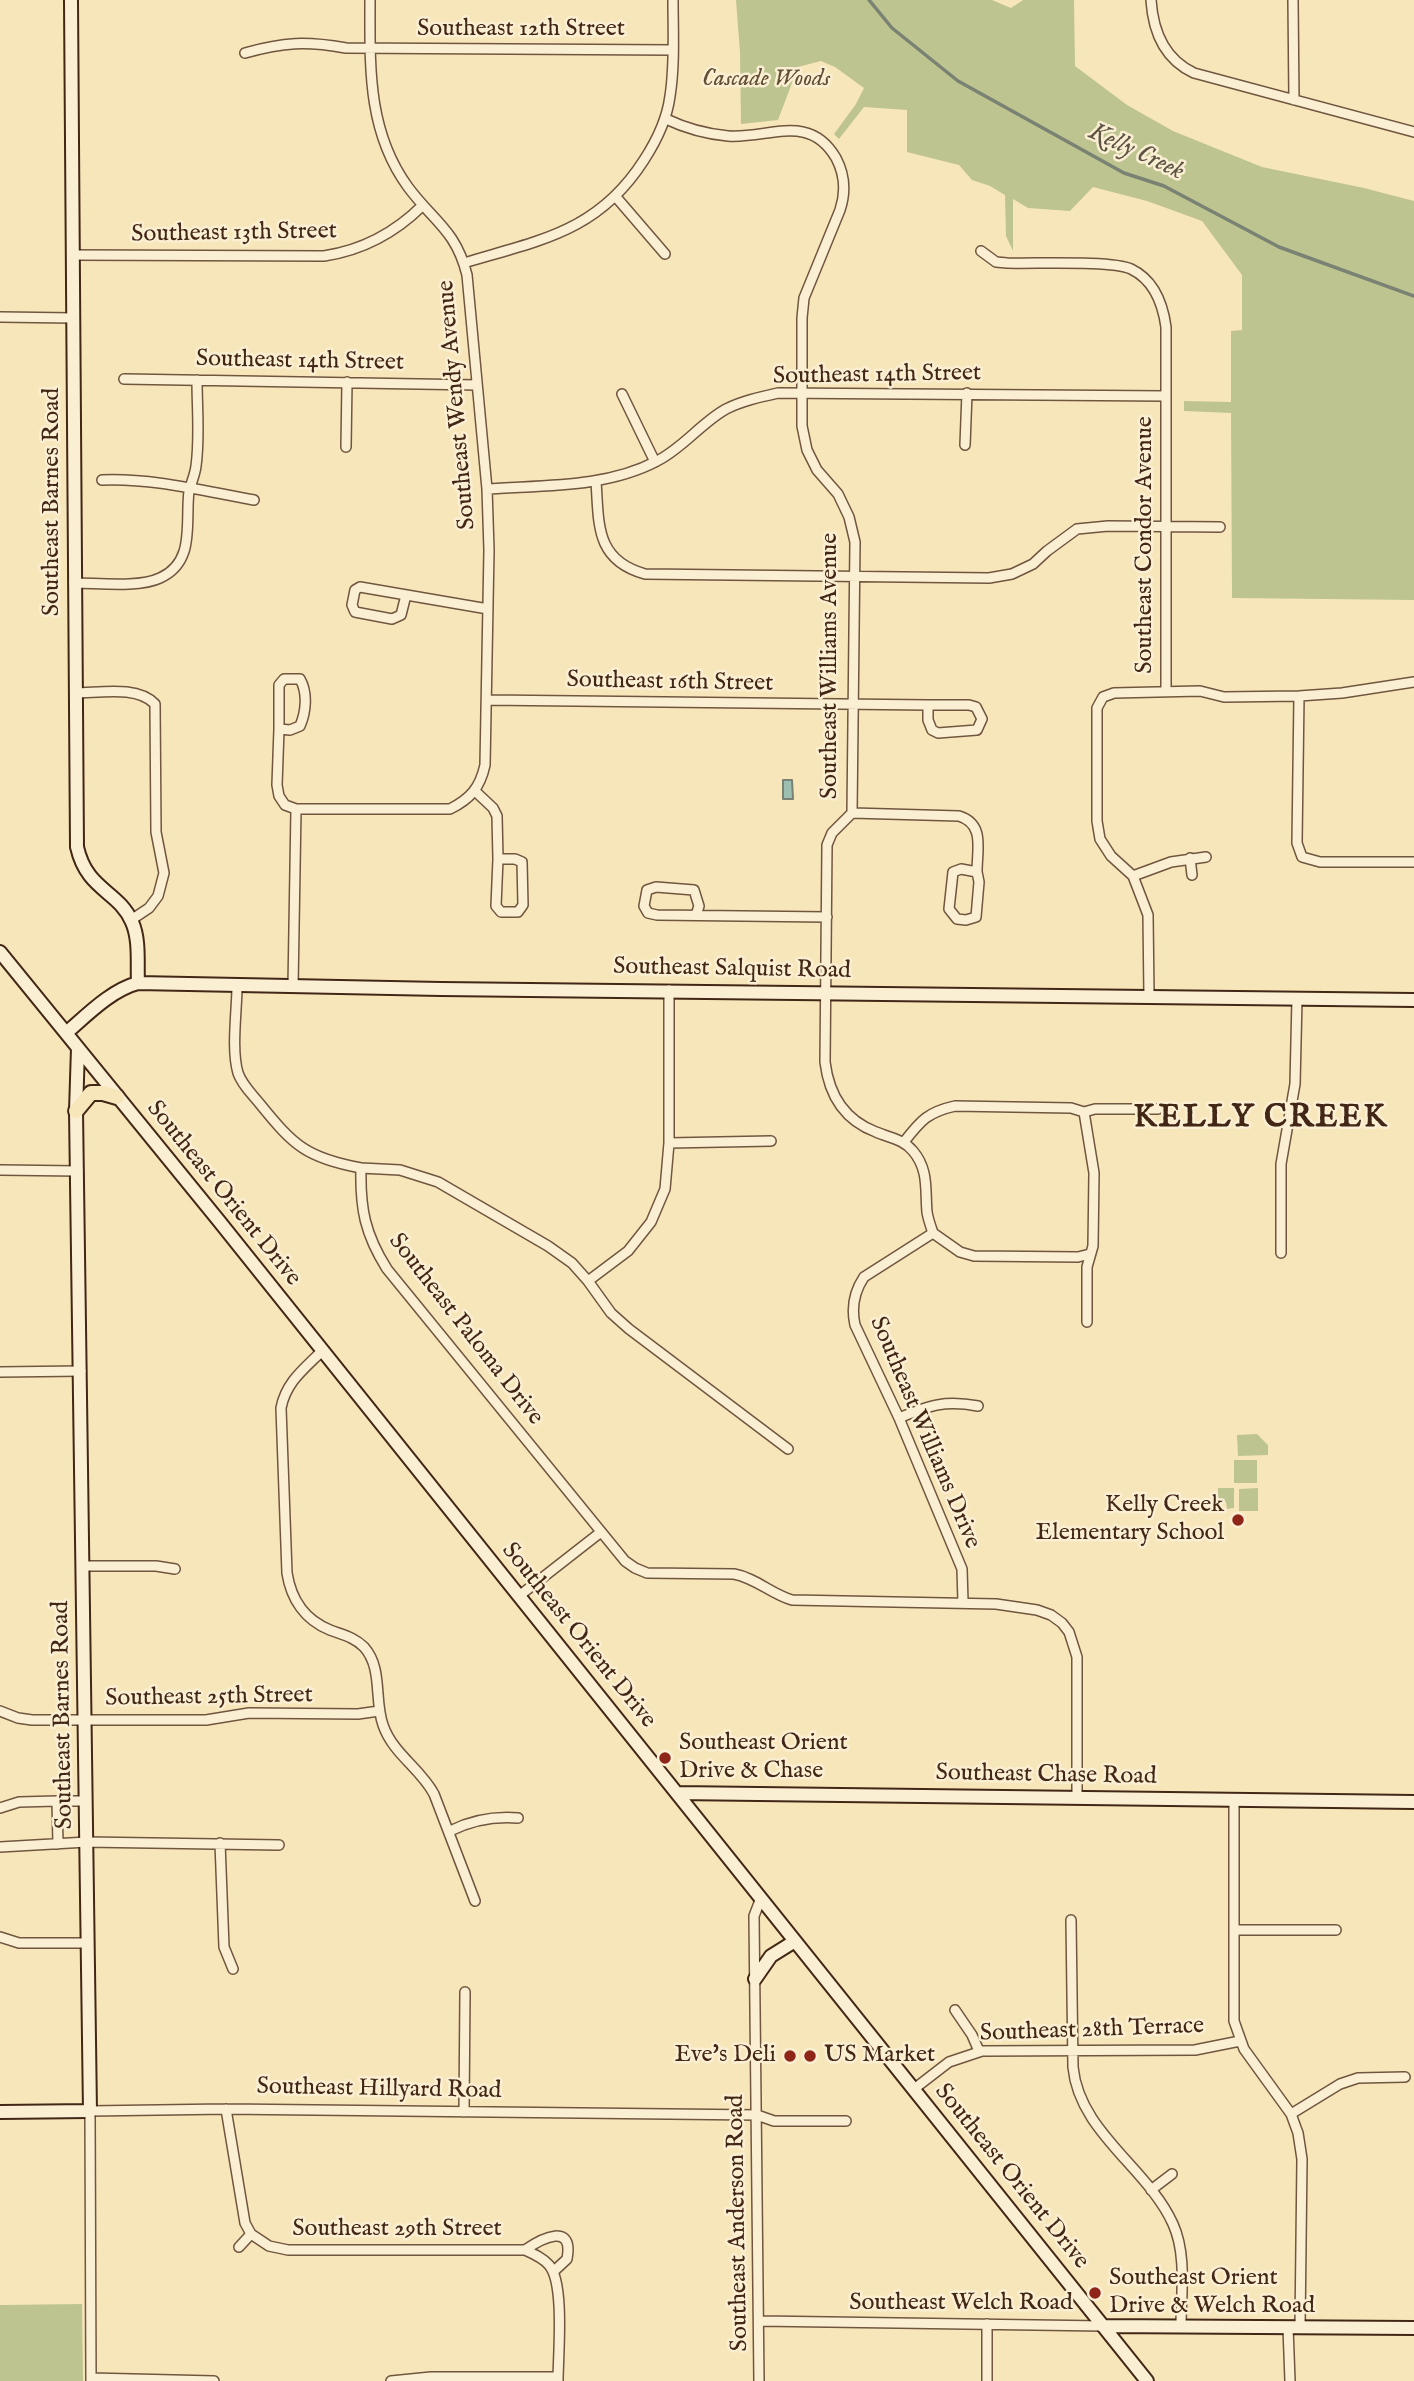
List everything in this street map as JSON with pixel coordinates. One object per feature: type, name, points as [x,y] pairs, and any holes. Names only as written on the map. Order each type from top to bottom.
[{"type":"main road","points":[[76,1111],[91,1093],[117,1097]]},
{"type":"street","name":"Southeast Barnes Road","points":[[71,0],[76,825],[79,858],[88,876],[116,901],[131,920]]},
{"type":"street","name":"Southeast Wendy Avenue","points":[[370,0],[371,89],[376,119],[386,148],[400,175],[423,205],[452,235],[464,263],[487,489],[485,765],[482,780],[475,791]]},
{"type":"street","points":[[464,263],[573,228],[616,197],[632,178],[653,146],[666,119],[671,95],[673,0]]},
{"type":"street","points":[[1151,0],[1153,24],[1159,38],[1172,59],[1182,67],[1194,73],[1414,132]]},
{"type":"street","points":[[1293,0],[1294,100]]},
{"type":"street","name":"Southeast 12th Street","points":[[245,53],[281,43],[318,43],[346,48],[672,50]]},
{"type":"street","name":"Southeast Williams Avenue","points":[[666,119],[696,131],[729,136],[762,135],[786,130],[813,134],[828,146],[839,165],[844,184],[844,197],[804,298],[801,391],[802,426],[807,450],[817,470],[838,494],[849,517],[855,542],[852,813],[832,833],[827,845],[826,992]]},
{"type":"street","points":[[616,197],[665,254]]},
{"type":"street","name":"Southeast 13th Street","points":[[73,255],[324,256],[352,250],[378,240],[401,225],[423,205]]},
{"type":"street","name":"Southeast Condor Avenue","points":[[981,251],[996,262],[1110,265],[1130,269],[1150,283],[1164,310],[1166,691],[1114,693],[1103,698],[1097,708],[1097,821],[1100,839],[1111,856],[1133,876],[1148,915],[1149,996]]},
{"type":"street","points":[[0,317],[73,318]]},
{"type":"street","name":"Southeast 14th Street","points":[[124,379],[477,385]]},
{"type":"street","points":[[74,583],[145,582],[160,578],[171,571],[181,557],[187,542],[189,489],[197,464],[197,380]]},
{"type":"street","points":[[346,447],[347,382]]},
{"type":"street","name":"Southeast 14th Street","points":[[487,489],[596,481],[629,473],[655,462],[684,443],[726,409],[750,399],[778,393],[801,391],[1165,396]]},
{"type":"street","points":[[622,394],[655,462]]},
{"type":"street","points":[[965,445],[967,394]]},
{"type":"street","points":[[102,480],[145,480],[254,500]]},
{"type":"street","points":[[596,481],[600,531],[611,555],[632,570],[658,575],[989,578],[1012,574],[1033,564],[1077,529],[1108,526],[1220,527]]},
{"type":"street","points":[[406,595],[401,615],[392,619],[355,612],[352,605],[355,590],[360,587],[488,608]]},
{"type":"street","points":[[279,729],[290,730],[300,726],[304,716],[305,688],[300,679],[284,678],[279,685],[279,729],[279,796],[285,805],[296,809],[450,809],[466,801],[475,791],[494,808],[497,816],[496,906],[501,912],[518,912],[523,905],[522,862],[515,859],[498,859]]},
{"type":"street","points":[[1166,691],[1200,691],[1224,697],[1299,696],[1342,693],[1414,682]]},
{"type":"street","points":[[66,1033],[112,996],[125,987],[138,983],[137,945],[131,920],[149,908],[158,896],[164,873],[156,832],[155,704],[148,696],[136,693],[75,692]]},
{"type":"street","points":[[1299,696],[1297,843],[1302,857],[1320,862],[1414,862]]},
{"type":"street","name":"Southeast 16th Street","points":[[486,700],[969,705],[976,707],[982,719],[977,730],[938,733],[932,730],[928,720],[928,705]]},
{"type":"street","points":[[293,987],[296,809]]},
{"type":"street","points":[[852,813],[959,816],[970,819],[976,826],[979,882],[976,917],[957,919],[949,909],[953,872],[961,869],[977,872]]},
{"type":"street","points":[[1133,876],[1147,869],[1190,858],[1206,858]]},
{"type":"street","points":[[1190,858],[1192,875]]},
{"type":"street","points":[[696,915],[699,905],[694,890],[656,887],[646,890],[644,906],[648,913],[696,915],[827,917]]},
{"type":"street","name":"Southeast Orient Drive","points":[[0,952],[323,1351],[1147,2381]]},
{"type":"street","name":"Southeast Salquist Road","points":[[138,983],[1414,1000]]},
{"type":"street","points":[[237,986],[236,1058],[243,1083],[286,1137],[310,1154],[337,1163],[361,1168],[400,1170],[438,1182],[548,1246],[572,1263],[603,1304],[629,1329],[788,1449]]},
{"type":"street","points":[[588,1281],[628,1251],[651,1222],[665,1189],[669,990]]},
{"type":"street","points":[[826,992],[825,1062],[828,1085],[846,1114],[859,1124],[904,1142],[923,1166],[926,1174],[927,1214],[933,1233],[960,1252],[974,1256],[1078,1257],[1090,1254]]},
{"type":"street","points":[[1281,1253],[1281,1164],[1293,1105],[1297,999]]},
{"type":"street","name":"Southeast Barnes Road","points":[[78,1048],[76,1111],[87,1842],[91,2380]]},
{"type":"street","points":[[904,1142],[922,1120],[937,1110],[955,1106],[1072,1108],[1084,1112],[1094,1109],[1158,1109]]},
{"type":"street","points":[[1084,1112],[1094,1173],[1094,1239],[1087,1267],[1087,1322]]},
{"type":"street","points":[[668,1143],[771,1141]]},
{"type":"street","name":"Southeast Paloma Drive","points":[[361,1168],[364,1221],[373,1246],[387,1269],[625,1561],[647,1573],[747,1576],[775,1595],[792,1600],[963,1602]]},
{"type":"street","points":[[0,1170],[78,1171]]},
{"type":"street","name":"Southeast Williams Drive","points":[[933,1233],[864,1277],[857,1288],[852,1313],[962,1569],[963,1602]]},
{"type":"street","points":[[323,1351],[289,1384],[283,1395],[281,1408],[287,1573],[294,1597],[309,1618],[355,1640],[365,1648],[376,1671],[379,1711],[384,1727],[395,1748],[428,1783],[450,1830],[475,1901]]},
{"type":"street","points":[[0,1372],[81,1371]]},
{"type":"street","points":[[899,1418],[939,1403],[958,1402],[978,1406]]},
{"type":"street","points":[[519,1596],[601,1532]]},
{"type":"street","points":[[83,1566],[156,1566],[175,1569]]},
{"type":"street","points":[[963,1602],[1037,1610],[1051,1615],[1069,1632],[1077,1657],[1077,1798]]},
{"type":"street","name":"Southeast 25th Street","points":[[0,1711],[32,1720],[206,1720],[249,1713],[358,1714],[379,1711]]},
{"type":"street","name":"Southeast Chase Road","points":[[677,1793],[1414,1802]]},
{"type":"street","points":[[1234,1800],[1234,2021],[1240,2041],[1291,2114],[1298,2133],[1302,2159],[1290,2381]]},
{"type":"street","points":[[57,1801],[58,1844]]},
{"type":"street","points":[[0,1808],[19,1802],[86,1801]]},
{"type":"street","points":[[450,1830],[476,1820],[518,1818]]},
{"type":"street","points":[[0,1847],[87,1842],[279,1845]]},
{"type":"street","points":[[220,1843],[224,1947],[233,1969]]},
{"type":"street","name":"Southeast Anderson Road","points":[[759,2381],[754,1916],[761,1898]]},
{"type":"street","points":[[1071,1920],[1075,2082],[1083,2103],[1167,2212],[1178,2236],[1182,2264],[1181,2326]]},
{"type":"street","points":[[1234,1930],[1336,1930]]},
{"type":"street","points":[[0,1937],[19,1943],[88,1943]]},
{"type":"street","points":[[755,1979],[771,1956],[795,1941]]},
{"type":"street","points":[[464,2112],[465,1992]]},
{"type":"street","points":[[955,2010],[972,2035],[979,2052]]},
{"type":"street","name":"Southeast 28th Terrace","points":[[914,2089],[949,2062],[979,2052],[1195,2050],[1240,2041]]},
{"type":"street","points":[[1291,2114],[1340,2084],[1358,2078],[1405,2077]]},
{"type":"street","points":[[226,2109],[245,2222],[251,2234],[239,2247]]},
{"type":"street","name":"Southeast Hillyard Road","points":[[0,2112],[226,2109],[757,2115],[774,2121],[846,2121]]},
{"type":"street","points":[[1151,2190],[1172,2174]]},
{"type":"street","name":"Southeast 29th Street","points":[[251,2234],[269,2246],[288,2250],[525,2250],[544,2261],[553,2272]]},
{"type":"street","points":[[391,2381],[431,2377],[558,2379],[559,2294],[553,2272],[567,2259],[568,2246],[564,2239],[558,2236],[548,2236],[525,2250]]},
{"type":"street","name":"Southeast Welch Road","points":[[760,2321],[833,2324],[1414,2328]]},
{"type":"street","points":[[987,2324],[987,2381]]},
{"type":"street","points":[[91,2380],[214,2381]]},
{"type":"green space","name":"Cascade Woods","points":[[736,0],[992,0],[1011,8],[1023,0],[1074,0],[1075,66],[1127,105],[1173,131],[1262,167],[1414,201],[1414,600],[1232,598],[1231,413],[1184,411],[1184,401],[1231,402],[1231,331],[1242,330],[1242,275],[1202,221],[1147,201],[1093,187],[1070,211],[1028,208],[1013,199],[1013,251],[1006,236],[1005,195],[972,180],[959,165],[907,152],[907,110],[864,107],[839,139],[834,134],[864,88],[835,67],[821,61],[798,67],[778,120],[741,124]]},
{"type":"green space","points":[[1257,1434],[1268,1445],[1268,1455],[1238,1456],[1237,1435]]},
{"type":"green space","points":[[1234,1460],[1257,1460],[1257,1483],[1234,1483]]},
{"type":"green space","points":[[1218,1488],[1234,1488],[1234,1508],[1227,1509],[1226,1502],[1218,1502]]},
{"type":"green space","points":[[1258,1488],[1258,1511],[1239,1511],[1239,1489]]},
{"type":"green space","points":[[82,2304],[83,2381],[0,2381],[0,2305]]},
{"type":"shaded area","points":[[783,780],[792,780],[793,799],[783,799]]},
{"type":"waterway","name":"Kelly Creek","points":[[869,0],[892,28],[958,81],[1124,173],[1164,186],[1279,247],[1414,296]]},
{"type":"place","name":"Kelly Creek Elementary School","points":[[1238,1520]]},
{"type":"place","name":"Southeast Orient Drive & Chase","points":[[665,1758]]},
{"type":"place","name":"Eve's Deli","points":[[790,2056]]},
{"type":"place","name":"US Market","points":[[810,2056]]},
{"type":"place","name":"Southeast Orient Drive & Welch Road","points":[[1095,2293]]},
{"type":"district","name":"KELLY CREEK","points":[[1261,1119]]}]
